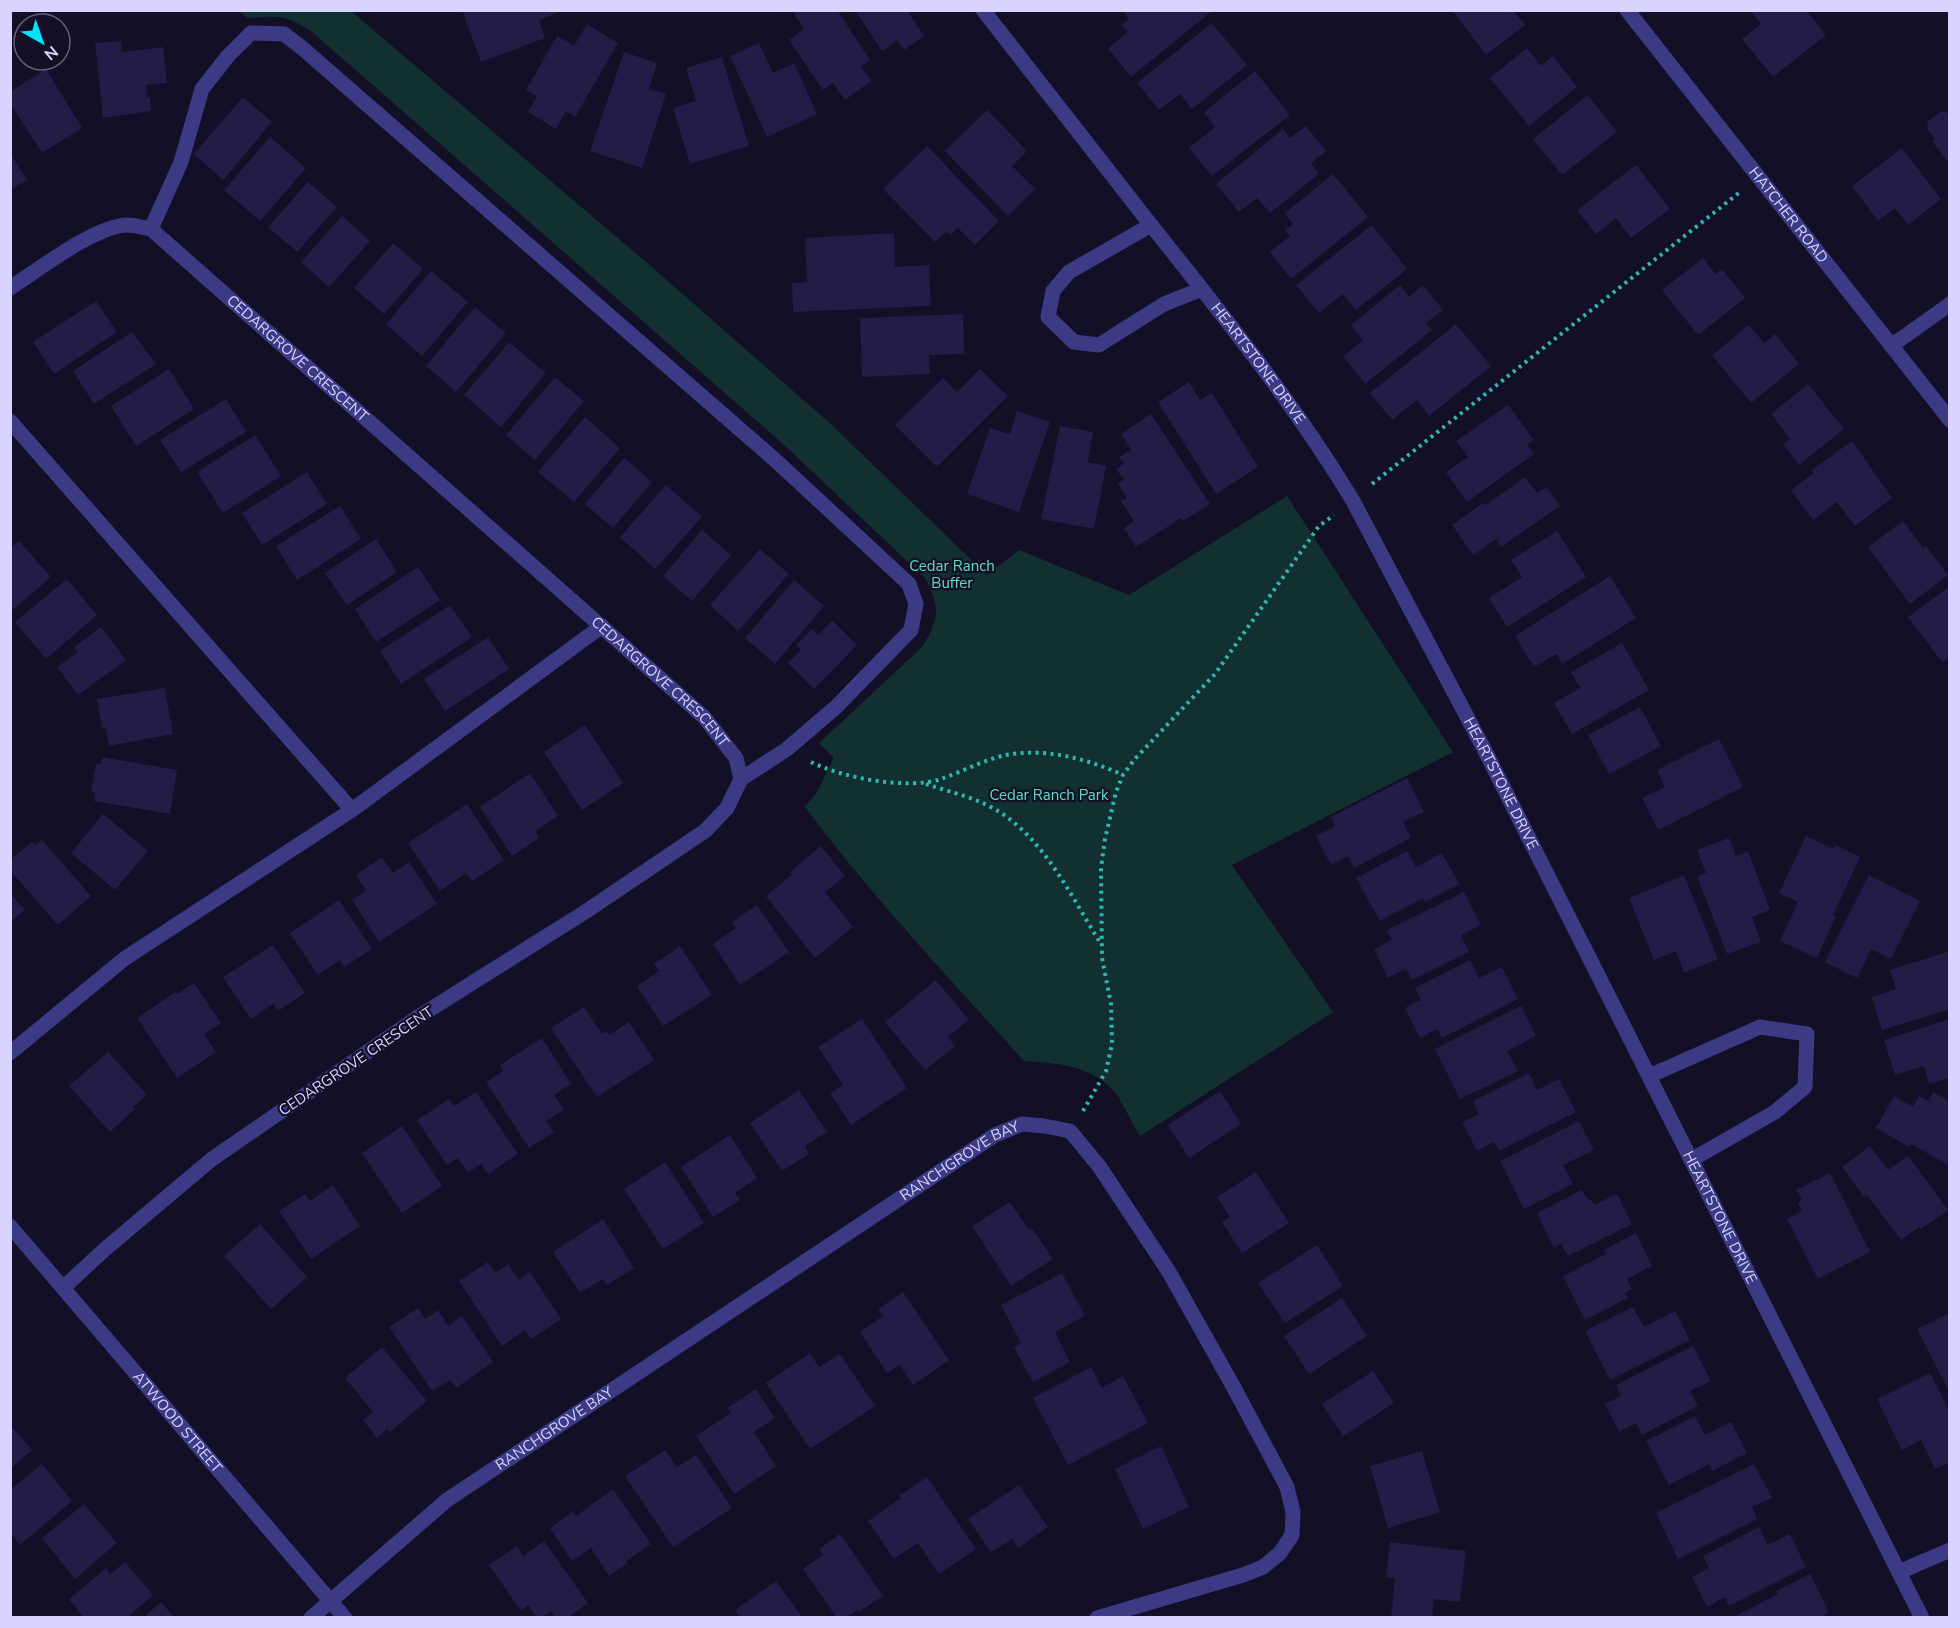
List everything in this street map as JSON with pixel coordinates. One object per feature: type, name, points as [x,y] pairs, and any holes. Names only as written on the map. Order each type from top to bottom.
[{"type":"street","name":"HEARTSTONE DRIVE","points":[[983,10],[1267,375],[1353,501],[1483,747],[1922,1617]]},
{"type":"street","name":"HATCHER ROAD","points":[[1627,10],[1950,420]]},
{"type":"street","points":[[10,288],[104,230],[128,225],[151,229],[181,162],[202,89],[228,56],[252,33],[284,34],[774,459],[909,584],[916,604],[911,630],[836,707],[787,749],[741,779]]},
{"type":"street","points":[[1151,225],[1069,272],[1053,291],[1048,317],[1074,342],[1099,345],[1164,304],[1202,289]]},
{"type":"street","name":"CEDARGROVE CRESCENT","points":[[63,1288],[104,1250],[212,1159],[418,1017],[585,912],[705,831],[727,808],[741,779],[736,758],[704,717],[151,229]]},
{"type":"street","points":[[1891,346],[1950,304]]},
{"type":"street","points":[[10,420],[352,810]]},
{"type":"street","points":[[10,1053],[123,959],[352,810],[602,626]]},
{"type":"street","points":[[1649,1076],[1760,1027],[1808,1034],[1805,1087],[1775,1112],[1691,1160]]},
{"type":"street","name":"RANCHGROVE BAY","points":[[311,1617],[447,1500],[995,1135],[1022,1124],[1070,1131]]},
{"type":"street","points":[[1070,1131],[1099,1166],[1168,1272],[1273,1458],[1287,1487],[1293,1512],[1292,1535],[1280,1553],[1263,1567],[1243,1575],[1097,1617]]},
{"type":"street","name":"ATWOOD STREET","points":[[10,1226],[345,1617]]},
{"type":"street","points":[[1899,1572],[1950,1550]]},
{"type":"path","points":[[1070,1131],[1106,1071],[1112,1044],[1111,1004],[1102,958],[1101,868],[1110,814],[1123,775],[1134,760],[1215,674],[1319,526],[1758,177]]},
{"type":"path","points":[[787,749],[834,772],[906,784],[925,783],[1010,754],[1029,753],[1076,758],[1123,775]]},
{"type":"path","points":[[925,783],[976,800],[999,811],[1028,837],[1063,882],[1102,946]]},
{"type":"green space","name":"Cedar Ranch Park","points":[[239,11],[351,11],[653,268],[833,426],[987,575],[1019,550],[1129,595],[1287,496],[1453,752],[1232,865],[1333,1012],[1140,1136],[1119,1098],[1102,1080],[1070,1067],[1024,1061],[884,905],[805,807],[817,792],[834,758],[819,743],[922,647],[928,637],[935,621],[936,605],[925,578],[782,443],[311,31],[281,17],[247,18]]},
{"type":"building","points":[[462,10],[562,11],[539,20],[545,38],[481,62]]},
{"type":"building","points":[[792,10],[837,10],[870,60],[861,66],[871,81],[845,100],[833,83],[823,90],[789,40],[804,29]]},
{"type":"building","points":[[855,10],[907,10],[924,36],[904,50],[897,40],[882,51]]},
{"type":"building","points":[[1123,10],[1213,10],[1131,77],[1108,48],[1128,32],[1122,25],[1129,19]]},
{"type":"building","points":[[1452,10],[1513,10],[1525,25],[1486,55]]},
{"type":"building","points":[[1750,10],[1806,10],[1826,35],[1773,77],[1742,39],[1761,24]]},
{"type":"building","points":[[1212,23],[1247,65],[1192,109],[1180,94],[1159,110],[1137,83]]},
{"type":"building","points":[[587,24],[618,43],[575,117],[566,111],[556,129],[528,112],[537,96],[526,90],[557,36],[574,46]]},
{"type":"building","points":[[121,41],[122,52],[163,47],[167,83],[146,85],[151,111],[103,118],[95,43]]},
{"type":"building","points":[[759,43],[773,73],[794,63],[817,114],[767,137],[730,56]]},
{"type":"building","points":[[1527,48],[1541,66],[1553,56],[1577,87],[1529,126],[1490,78]]},
{"type":"building","points":[[624,52],[657,63],[649,89],[666,94],[642,168],[590,151]]},
{"type":"building","points":[[722,57],[749,146],[690,164],[673,108],[696,101],[686,68]]},
{"type":"building","points":[[1255,71],[1290,115],[1212,176],[1189,148],[1215,127],[1204,112]]},
{"type":"building","points":[[41,72],[48,72],[82,128],[42,153],[10,103],[10,92]]},
{"type":"building","points":[[1588,95],[1617,132],[1562,175],[1533,139]]},
{"type":"building","points":[[243,97],[272,122],[223,180],[194,154]]},
{"type":"building","points":[[987,110],[1027,151],[1012,166],[1035,189],[1008,216],[945,151]]},
{"type":"building","points":[[1942,111],[1950,114],[1950,165],[1932,141],[1935,139],[1927,129],[1928,121]]},
{"type":"building","points":[[1306,126],[1326,151],[1311,163],[1319,174],[1270,213],[1257,198],[1239,212],[1216,184],[1283,129],[1290,138]]},
{"type":"building","points":[[270,137],[306,168],[260,221],[224,190]]},
{"type":"building","points":[[927,146],[999,221],[975,245],[958,228],[950,235],[947,231],[935,242],[883,189]]},
{"type":"building","points":[[1902,148],[1941,199],[1908,225],[1895,208],[1878,221],[1852,186]]},
{"type":"building","points":[[10,153],[27,180],[10,190]]},
{"type":"building","points":[[1636,165],[1670,209],[1631,238],[1616,218],[1596,234],[1577,210]]},
{"type":"building","points":[[1333,174],[1368,217],[1291,279],[1270,252],[1290,236],[1285,230],[1293,224],[1285,213]]},
{"type":"building","points":[[308,182],[337,207],[297,252],[268,227]]},
{"type":"building","points":[[342,216],[370,241],[329,287],[301,262]]},
{"type":"building","points":[[1372,225],[1407,269],[1356,310],[1343,294],[1319,313],[1296,285]]},
{"type":"building","points":[[894,233],[895,267],[929,265],[931,306],[793,312],[792,283],[807,282],[805,238]]},
{"type":"building","points":[[393,243],[423,269],[384,314],[354,288]]},
{"type":"building","points":[[1703,258],[1715,274],[1722,269],[1745,298],[1698,335],[1662,290]]},
{"type":"building","points":[[431,271],[468,302],[422,356],[386,324]]},
{"type":"building","points":[[1400,285],[1409,297],[1423,285],[1443,310],[1426,323],[1432,330],[1365,384],[1343,356],[1363,340],[1351,325]]},
{"type":"building","points":[[96,301],[117,332],[54,374],[33,342]]},
{"type":"building","points":[[475,307],[506,333],[456,392],[426,366]]},
{"type":"building","points":[[963,314],[964,354],[929,355],[930,374],[862,377],[860,318]]},
{"type":"building","points":[[1456,324],[1491,366],[1429,416],[1417,400],[1392,420],[1370,393]]},
{"type":"building","points":[[1749,325],[1764,343],[1775,334],[1799,364],[1751,403],[1712,355]]},
{"type":"building","points":[[132,332],[156,364],[94,404],[73,371]]},
{"type":"building","points":[[509,342],[546,373],[501,427],[464,395]]},
{"type":"building","points":[[169,369],[194,409],[136,446],[111,406]]},
{"type":"building","points":[[980,369],[1008,396],[937,467],[895,425],[943,378],[957,392]]},
{"type":"building","points":[[555,377],[584,401],[535,460],[506,435]]},
{"type":"building","points":[[1189,382],[1200,400],[1212,393],[1258,467],[1216,494],[1158,402]]},
{"type":"building","points":[[1808,384],[1844,429],[1799,465],[1783,444],[1790,439],[1771,414]]},
{"type":"building","points":[[226,399],[246,432],[181,472],[160,440]]},
{"type":"building","points":[[1508,405],[1534,440],[1527,445],[1534,454],[1467,502],[1446,472],[1468,457],[1456,441]]},
{"type":"building","points":[[1017,411],[1050,422],[1019,512],[967,494],[990,428],[1010,434]]},
{"type":"building","points":[[1151,414],[1210,504],[1183,521],[1181,518],[1136,547],[1124,528],[1134,521],[1121,501],[1127,498],[1118,484],[1124,480],[1116,469],[1124,464],[1119,457],[1131,450],[1121,434]]},
{"type":"building","points":[[585,417],[620,448],[574,502],[538,472]]},
{"type":"building","points":[[1060,426],[1093,432],[1088,462],[1106,466],[1094,529],[1041,519]]},
{"type":"building","points":[[255,435],[281,476],[223,513],[197,472]]},
{"type":"building","points":[[1852,441],[1892,498],[1855,526],[1837,502],[1813,520],[1791,490],[1814,473],[1812,470]]},
{"type":"building","points":[[624,458],[652,482],[613,528],[585,504]]},
{"type":"building","points":[[307,472],[327,504],[262,545],[242,513]]},
{"type":"building","points":[[1525,477],[1537,493],[1547,487],[1560,506],[1501,547],[1496,539],[1473,555],[1452,525],[1483,503],[1486,505]]},
{"type":"building","points":[[666,485],[702,517],[655,569],[620,537]]},
{"type":"building","points":[[340,506],[361,539],[297,580],[276,546]]},
{"type":"building","points":[[1903,521],[1923,548],[1926,546],[1948,575],[1910,604],[1868,547]]},
{"type":"building","points":[[702,530],[731,555],[692,601],[663,576]]},
{"type":"building","points":[[1557,531],[1586,577],[1507,627],[1489,598],[1522,577],[1511,560]]},
{"type":"building","points":[[376,539],[397,572],[347,605],[325,573]]},
{"type":"building","points":[[19,541],[51,577],[10,612],[10,548]]},
{"type":"building","points":[[760,549],[789,574],[738,631],[710,605]]},
{"type":"building","points":[[418,567],[440,600],[376,642],[355,609]]},
{"type":"building","points":[[1610,576],[1636,618],[1562,664],[1556,654],[1534,667],[1515,636]]},
{"type":"building","points":[[67,579],[97,615],[46,659],[15,622]]},
{"type":"building","points":[[794,580],[824,606],[775,664],[745,638]]},
{"type":"building","points":[[1950,586],[1950,657],[1942,662],[1908,617]]},
{"type":"building","points":[[450,605],[472,637],[401,684],[380,651]]},
{"type":"building","points":[[832,620],[857,645],[814,689],[788,663],[801,650],[796,645],[812,629],[818,635]]},
{"type":"building","points":[[101,627],[126,660],[78,695],[57,667],[78,652],[74,647]]},
{"type":"building","points":[[488,637],[509,669],[445,711],[424,679]]},
{"type":"building","points":[[1622,643],[1649,690],[1572,734],[1554,703],[1580,688],[1571,672]]},
{"type":"building","points":[[165,688],[173,734],[109,746],[106,728],[102,729],[97,699]]},
{"type":"building","points":[[1640,707],[1661,746],[1609,774],[1588,735]]},
{"type":"building","points":[[585,725],[623,783],[582,810],[544,752]]},
{"type":"building","points":[[1719,739],[1743,787],[1658,830],[1642,798],[1665,787],[1657,770]]},
{"type":"building","points":[[102,757],[177,770],[170,814],[94,801],[95,792],[91,791],[96,763],[101,764]]},
{"type":"building","points":[[530,773],[558,816],[535,831],[539,838],[512,856],[480,807]]},
{"type":"building","points":[[1407,778],[1424,812],[1403,822],[1411,838],[1354,868],[1348,856],[1331,865],[1316,836],[1335,826],[1331,817]]},
{"type":"building","points":[[467,804],[504,860],[472,881],[466,873],[440,891],[408,843]]},
{"type":"building","points":[[103,814],[148,851],[115,890],[71,853]]},
{"type":"building","points":[[1806,836],[1834,849],[1835,845],[1860,857],[1833,915],[1836,916],[1817,958],[1780,941],[1798,902],[1779,893]]},
{"type":"building","points":[[1729,838],[1736,856],[1748,851],[1770,910],[1752,917],[1761,942],[1727,954],[1697,876],[1706,873],[1697,850]]},
{"type":"building","points":[[42,840],[91,896],[58,925],[10,870],[10,860],[32,842],[35,845]]},
{"type":"building","points":[[821,846],[845,876],[825,892],[853,927],[815,958],[766,896],[792,875],[790,872]]},
{"type":"building","points":[[1407,851],[1416,867],[1442,853],[1459,884],[1425,902],[1423,898],[1380,921],[1356,878]]},
{"type":"building","points":[[382,857],[393,873],[409,862],[437,904],[379,942],[352,900],[366,891],[356,875]]},
{"type":"building","points":[[1684,875],[1718,959],[1684,973],[1676,951],[1654,960],[1629,898]]},
{"type":"building","points":[[1869,875],[1920,901],[1891,959],[1871,949],[1857,978],[1825,962]]},
{"type":"building","points":[[1464,892],[1481,925],[1461,935],[1469,952],[1412,980],[1406,969],[1388,978],[1374,949],[1392,940],[1387,930]]},
{"type":"building","points":[[10,893],[25,910],[10,922]]},
{"type":"building","points":[[339,900],[372,949],[344,967],[340,960],[318,975],[290,933]]},
{"type":"building","points":[[757,905],[789,952],[740,985],[713,944],[736,928],[732,922]]},
{"type":"building","points":[[273,945],[305,993],[278,1011],[273,1004],[251,1019],[223,977]]},
{"type":"building","points":[[680,946],[712,995],[663,1026],[637,986],[659,971],[654,964]]},
{"type":"building","points":[[1950,951],[1950,1009],[1882,1030],[1872,997],[1896,989],[1890,970]]},
{"type":"building","points":[[1470,960],[1479,978],[1502,967],[1518,999],[1442,1038],[1437,1029],[1420,1038],[1405,1008],[1421,1000],[1415,988]]},
{"type":"building","points":[[936,980],[969,1020],[948,1037],[955,1046],[925,1070],[885,1022]]},
{"type":"building","points":[[194,983],[221,1023],[204,1034],[216,1052],[177,1078],[137,1018],[175,992],[177,994]]},
{"type":"building","points":[[1521,1006],[1536,1036],[1507,1051],[1518,1071],[1460,1099],[1435,1049]]},
{"type":"building","points":[[584,1007],[602,1034],[607,1031],[609,1035],[629,1022],[654,1060],[597,1097],[551,1028]]},
{"type":"building","points":[[862,1019],[907,1088],[851,1125],[830,1093],[843,1085],[818,1047]]},
{"type":"building","points":[[1950,1019],[1950,1078],[1929,1084],[1924,1066],[1895,1075],[1884,1040]]},
{"type":"building","points":[[542,1038],[571,1084],[554,1095],[564,1110],[546,1121],[554,1132],[529,1148],[486,1082],[503,1071],[500,1065]]},
{"type":"building","points":[[108,1052],[147,1095],[110,1132],[69,1086]]},
{"type":"building","points":[[1529,1073],[1537,1090],[1559,1079],[1576,1112],[1499,1151],[1494,1142],[1477,1151],[1462,1122],[1479,1114],[1473,1101]]},
{"type":"building","points":[[799,1090],[827,1132],[805,1146],[809,1154],[782,1171],[750,1123]]},
{"type":"building","points":[[1220,1091],[1241,1124],[1189,1158],[1168,1125]]},
{"type":"building","points":[[476,1092],[518,1154],[488,1174],[481,1164],[468,1173],[458,1158],[447,1165],[417,1120],[449,1099],[454,1106]]},
{"type":"building","points":[[1933,1092],[1950,1102],[1950,1166],[1911,1144],[1909,1147],[1876,1128],[1894,1096],[1913,1107],[1919,1096],[1928,1101]]},
{"type":"building","points":[[1579,1121],[1594,1150],[1563,1165],[1573,1184],[1524,1209],[1500,1161]]},
{"type":"building","points":[[402,1126],[442,1186],[402,1213],[362,1153]]},
{"type":"building","points":[[730,1135],[757,1178],[735,1193],[740,1200],[713,1217],[681,1167]]},
{"type":"building","points":[[1870,1146],[1888,1170],[1908,1156],[1948,1210],[1901,1240],[1867,1195],[1864,1197],[1842,1167]]},
{"type":"building","points":[[665,1162],[704,1223],[663,1249],[624,1189]]},
{"type":"building","points":[[1256,1172],[1289,1223],[1242,1253],[1222,1222],[1230,1217],[1217,1197]]},
{"type":"building","points":[[1830,1173],[1870,1252],[1818,1279],[1787,1219],[1802,1211],[1798,1203],[1802,1200],[1796,1190]]},
{"type":"building","points":[[333,1185],[360,1226],[311,1259],[279,1211],[305,1194],[310,1201]]},
{"type":"building","points":[[1582,1190],[1594,1205],[1617,1194],[1632,1224],[1568,1256],[1561,1244],[1554,1248],[1537,1213]]},
{"type":"building","points":[[1010,1202],[1029,1230],[1032,1228],[1053,1259],[1011,1286],[972,1226]]},
{"type":"building","points":[[603,1219],[634,1268],[607,1285],[603,1279],[580,1293],[553,1252]]},
{"type":"building","points":[[260,1224],[307,1277],[271,1309],[224,1256]]},
{"type":"building","points":[[1636,1233],[1652,1266],[1627,1279],[1632,1289],[1625,1293],[1628,1298],[1585,1320],[1563,1276],[1606,1254],[1604,1250]]},
{"type":"building","points":[[1317,1245],[1343,1286],[1285,1323],[1258,1283]]},
{"type":"building","points":[[488,1262],[495,1273],[508,1264],[519,1280],[530,1272],[561,1319],[531,1339],[525,1330],[502,1346],[459,1281]]},
{"type":"building","points":[[1062,1273],[1085,1316],[1055,1332],[1070,1362],[1033,1382],[1014,1348],[1021,1343],[1001,1305]]},
{"type":"building","points":[[903,1292],[949,1360],[913,1385],[900,1365],[887,1373],[860,1332],[883,1316],[878,1309]]},
{"type":"building","points":[[1342,1298],[1367,1336],[1309,1374],[1284,1336]]},
{"type":"building","points":[[1633,1307],[1644,1327],[1675,1311],[1690,1340],[1610,1380],[1585,1331]]},
{"type":"building","points":[[418,1308],[425,1319],[438,1310],[448,1326],[462,1316],[493,1362],[456,1388],[450,1380],[432,1391],[389,1327]]},
{"type":"building","points":[[1950,1313],[1950,1393],[1917,1329]]},
{"type":"building","points":[[1693,1346],[1711,1381],[1690,1391],[1698,1406],[1642,1435],[1636,1423],[1619,1432],[1605,1404],[1621,1396],[1616,1385]]},
{"type":"building","points":[[382,1347],[427,1401],[390,1432],[387,1429],[377,1438],[363,1420],[373,1412],[345,1378]]},
{"type":"building","points":[[810,1353],[819,1367],[840,1354],[875,1406],[810,1449],[766,1383]]},
{"type":"building","points":[[1091,1367],[1102,1388],[1123,1376],[1148,1423],[1068,1465],[1033,1398]]},
{"type":"building","points":[[1373,1371],[1394,1403],[1343,1436],[1322,1404]]},
{"type":"building","points":[[1930,1373],[1950,1412],[1950,1462],[1935,1469],[1921,1440],[1902,1450],[1877,1399]]},
{"type":"building","points":[[756,1389],[775,1418],[754,1432],[776,1466],[734,1494],[696,1436],[731,1413],[727,1408]]},
{"type":"building","points":[[1695,1416],[1705,1435],[1731,1422],[1747,1453],[1712,1471],[1709,1464],[1669,1485],[1646,1441]]},
{"type":"building","points":[[10,1425],[32,1450],[10,1469]]},
{"type":"building","points":[[1161,1446],[1189,1507],[1143,1529],[1115,1469]]},
{"type":"building","points":[[665,1450],[677,1467],[696,1455],[732,1508],[673,1547],[625,1476]]},
{"type":"building","points":[[1422,1451],[1440,1512],[1388,1528],[1370,1466]]},
{"type":"building","points":[[42,1464],[72,1501],[20,1545],[10,1533],[10,1490]]},
{"type":"building","points":[[1754,1464],[1772,1498],[1752,1507],[1757,1519],[1678,1559],[1656,1513]]},
{"type":"building","points":[[927,1477],[976,1549],[939,1574],[918,1543],[894,1559],[868,1521]]},
{"type":"building","points":[[1019,1485],[1048,1527],[1018,1548],[1012,1539],[991,1552],[968,1519]]},
{"type":"building","points":[[613,1489],[651,1544],[609,1576],[591,1548],[572,1561],[550,1528],[573,1511],[576,1516]]},
{"type":"building","points":[[84,1504],[117,1543],[75,1579],[42,1538]]},
{"type":"building","points":[[1759,1527],[1768,1545],[1790,1534],[1806,1567],[1729,1606],[1725,1597],[1707,1607],[1692,1577],[1709,1568],[1703,1556]]},
{"type":"building","points":[[840,1534],[883,1596],[859,1612],[857,1610],[845,1618],[837,1618],[803,1569],[823,1555],[819,1549]]},
{"type":"building","points":[[544,1541],[588,1603],[567,1618],[555,1618],[551,1611],[537,1618],[528,1605],[521,1611],[489,1565],[517,1546],[523,1556]]},
{"type":"building","points":[[1390,1542],[1466,1551],[1460,1602],[1434,1599],[1432,1618],[1391,1618],[1395,1578],[1386,1577]]},
{"type":"building","points":[[125,1562],[153,1595],[127,1618],[84,1618],[69,1599],[106,1568],[110,1574]]},
{"type":"building","points":[[1810,1574],[1829,1612],[1819,1618],[1732,1618],[1778,1594],[1776,1591]]},
{"type":"building","points":[[776,1581],[803,1618],[740,1618],[735,1610]]},
{"type":"building","points":[[161,1602],[175,1618],[143,1618]]},
{"type":"park label","name":"Cedar Ranch Buffer","points":[[952,574]]}]
